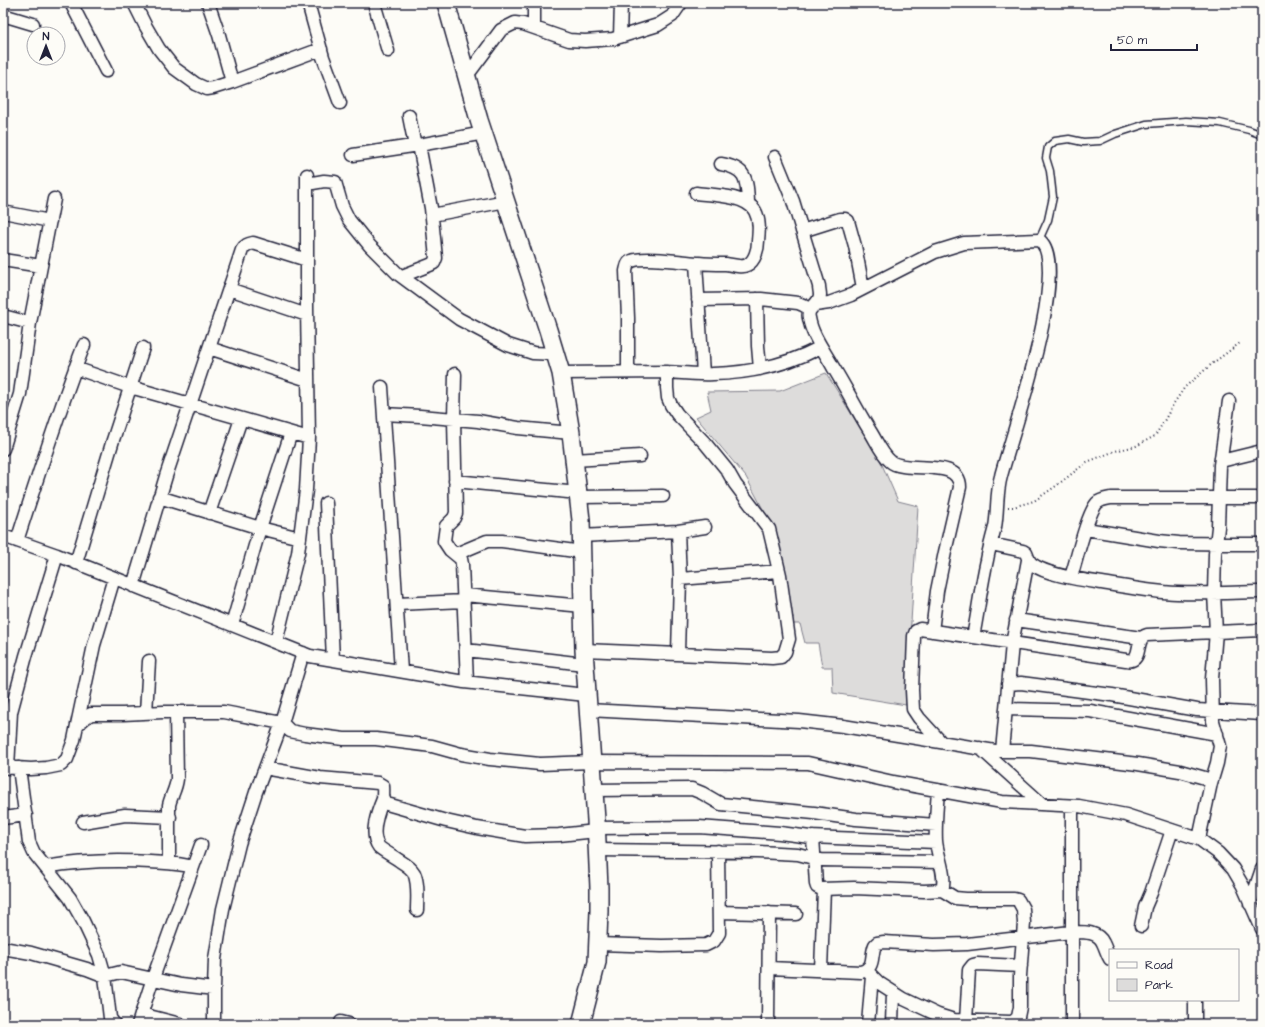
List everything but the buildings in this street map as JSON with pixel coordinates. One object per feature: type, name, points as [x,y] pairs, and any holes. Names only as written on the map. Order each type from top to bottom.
[{"type":"main road","points":[[446,3],[466,77],[555,354],[571,433],[582,544],[584,657],[596,829],[599,910],[597,962],[581,1024]]},
{"type":"street","points":[[72,3],[106,70]]},
{"type":"street","points":[[134,3],[159,49],[174,68],[196,84],[208,88],[214,88],[232,82],[320,49]]},
{"type":"street","points":[[208,3],[219,35],[232,82]]},
{"type":"street","points":[[308,3],[320,49],[340,103]]},
{"type":"street","points":[[374,3],[388,51]]},
{"type":"street","points":[[534,3],[534,27]]},
{"type":"street","points":[[620,37],[621,3]]},
{"type":"street","points":[[466,77],[501,30],[515,24],[523,24],[534,27],[569,40],[585,41],[613,39],[658,25],[672,16],[681,3]]},
{"type":"street","points":[[3,15],[33,24]]},
{"type":"street","points":[[402,276],[434,263],[436,258],[432,215],[410,116]]},
{"type":"street","points":[[353,155],[417,146],[484,134]]},
{"type":"street","points":[[775,157],[793,201],[819,286],[820,295],[808,314],[810,323],[821,347],[863,419],[885,455],[891,462],[900,466],[936,468],[953,473],[958,477],[960,482],[960,488],[937,591],[932,631]]},
{"type":"street","points":[[628,372],[626,271],[628,264],[632,260],[644,259],[738,266],[747,265],[754,259],[758,243],[758,221],[755,211],[748,202],[747,189],[742,172],[736,168],[720,164]]},
{"type":"street","points":[[276,642],[298,553],[306,490],[309,438],[307,179],[335,182],[342,206],[349,220],[370,246],[402,276],[459,319],[508,346],[533,353],[555,354]]},
{"type":"street","points":[[696,193],[734,198],[748,202]]},
{"type":"street","points":[[3,450],[20,394],[30,324],[54,199]]},
{"type":"street","points":[[432,215],[506,201]]},
{"type":"street","points":[[3,212],[50,221]]},
{"type":"street","points":[[802,231],[840,219],[845,219],[848,221],[855,246],[863,288]]},
{"type":"street","points":[[698,300],[781,300],[812,307],[851,295],[935,252],[964,243],[1039,240],[1042,242],[1047,250],[1049,260],[1048,300],[1028,384],[1000,477],[995,526],[990,544],[973,638]]},
{"type":"street","points":[[134,586],[159,497],[242,250],[248,244],[253,243],[307,260]]},
{"type":"street","points":[[3,260],[41,266]]},
{"type":"street","points":[[696,263],[703,374]]},
{"type":"street","points":[[229,289],[307,315]]},
{"type":"street","points":[[757,299],[760,369]]},
{"type":"street","points":[[3,316],[30,324]]},
{"type":"street","points":[[18,541],[44,458],[84,346]]},
{"type":"street","points":[[560,373],[667,372],[711,375],[752,371],[776,366],[821,347]]},
{"type":"street","points":[[76,563],[143,348]]},
{"type":"street","points":[[209,348],[308,380]]},
{"type":"street","points":[[75,368],[189,404],[309,438]]},
{"type":"street","points":[[466,650],[584,657],[678,653],[772,658],[781,657],[788,645],[789,639],[779,571],[769,529],[735,484],[727,470],[705,443],[677,414],[671,405],[668,398],[667,372]]},
{"type":"street","points":[[455,374],[454,419],[456,514],[446,526],[444,541],[446,546],[461,559],[467,682]]},
{"type":"street","points":[[382,387],[401,671]]},
{"type":"street","points":[[1199,839],[1220,746],[1213,721],[1212,679],[1216,632],[1214,593],[1221,461],[1229,401]]},
{"type":"street","points":[[384,414],[478,421],[518,428],[571,433]]},
{"type":"street","points":[[210,513],[241,419]]},
{"type":"street","points":[[232,625],[260,528],[291,433]]},
{"type":"street","points":[[1221,461],[1262,451]]},
{"type":"street","points":[[574,460],[640,456]]},
{"type":"street","points":[[455,481],[578,495],[663,496]]},
{"type":"street","points":[[159,497],[260,528],[300,538]]},
{"type":"street","points":[[1071,577],[1092,511],[1097,503],[1103,500],[1111,498],[1256,498]]},
{"type":"street","points":[[326,503],[333,660]]},
{"type":"street","points":[[456,554],[488,541],[582,544],[705,528]]},
{"type":"street","points":[[1086,529],[1179,543],[1262,544]]},
{"type":"street","points":[[678,531],[680,579],[678,653]]},
{"type":"street","points":[[3,536],[57,555],[310,656],[587,703],[843,726],[1002,751],[1031,751],[1138,764],[1180,771],[1205,778],[1211,782]]},
{"type":"street","points":[[990,544],[1023,551],[1031,564],[1057,574],[1148,591],[1177,593],[1260,592]]},
{"type":"street","points":[[57,555],[26,656],[11,712],[10,768],[26,815],[29,842],[34,853],[70,898],[99,955],[105,976],[110,1018],[114,1024]]},
{"type":"street","points":[[1002,751],[1012,644],[1028,560]]},
{"type":"street","points":[[680,579],[779,571]]},
{"type":"street","points":[[10,768],[46,768],[61,764],[67,759],[74,740],[94,645],[114,578]]},
{"type":"street","points":[[397,604],[464,598],[583,606]]},
{"type":"street","points":[[1016,620],[1141,638],[1147,635],[1262,630]]},
{"type":"street","points":[[941,742],[919,718],[913,709],[912,690],[914,636],[916,631],[920,629],[1126,660],[1132,660],[1138,653],[1141,638]]},
{"type":"street","points":[[214,1024],[215,959],[223,909],[239,844],[256,792],[282,723],[303,653]]},
{"type":"street","points":[[146,713],[149,661]]},
{"type":"street","points":[[1008,684],[1021,683],[1112,695],[1213,712],[1262,714]]},
{"type":"street","points":[[1006,709],[1090,711],[1217,734]]},
{"type":"street","points":[[170,863],[170,805],[176,788],[177,779],[176,712]]},
{"type":"street","points":[[77,725],[84,718],[92,714],[224,712],[282,723],[290,731],[305,734],[344,738],[376,739],[432,746],[461,754],[490,759],[540,764],[591,762],[808,763],[893,782],[1002,802],[1072,806],[1126,815],[1199,839],[1218,853],[1232,869],[1243,886],[1262,929]]},
{"type":"street","points":[[980,748],[1042,804]]},
{"type":"street","points":[[265,768],[313,777],[378,782],[383,786],[383,799],[378,812],[375,836],[379,847],[409,867],[414,873],[417,885],[417,910]]},
{"type":"street","points":[[593,790],[692,789],[721,804],[814,813],[856,819],[936,825]]},
{"type":"street","points":[[938,790],[936,842],[943,880],[942,890]]},
{"type":"street","points":[[383,799],[384,802],[391,806],[446,821],[525,836],[559,835],[596,829],[699,827],[813,837],[936,842]]},
{"type":"street","points":[[1072,806],[1072,1024]]},
{"type":"street","points":[[3,818],[26,815]]},
{"type":"street","points":[[83,822],[124,815],[170,817]]},
{"type":"street","points":[[1141,926],[1145,907],[1172,830]]},
{"type":"street","points":[[769,968],[869,973],[879,983],[904,999],[938,1015],[954,1020],[1010,1022],[1014,1021],[1018,1017],[1020,1007],[1024,923],[1023,909],[1018,900],[955,898],[942,890],[924,891],[817,887],[813,837]]},
{"type":"street","points":[[180,1024],[140,1019],[153,978],[201,845]]},
{"type":"street","points":[[597,850],[758,852],[798,854],[815,859],[834,861],[940,862]]},
{"type":"street","points":[[598,944],[662,946],[706,945],[714,941],[719,934],[718,851]]},
{"type":"street","points":[[45,867],[71,862],[103,861],[170,863],[184,864],[193,867]]},
{"type":"street","points":[[1250,904],[1262,869]]},
{"type":"street","points":[[821,970],[824,888]]},
{"type":"street","points":[[719,912],[796,914]]},
{"type":"street","points":[[768,1024],[769,913]]},
{"type":"street","points":[[868,1024],[869,973],[873,949],[877,943],[884,942],[934,945],[967,944],[1071,932],[1085,932],[1099,937],[1109,957]]},
{"type":"street","points":[[3,948],[31,953],[87,968],[105,976],[120,972],[181,985],[214,989]]},
{"type":"street","points":[[966,1021],[969,970],[973,965],[1021,966]]},
{"type":"street","points":[[892,1024],[893,992]]},
{"type":"street","points":[[1194,1001],[1195,1024]]},
{"type":"lane","points":[[1039,240],[1048,220],[1053,197],[1050,171],[1046,158],[1048,148],[1055,141],[1069,139],[1083,142],[1100,141],[1115,134],[1146,124],[1186,121],[1220,123],[1249,130],[1262,135]]},
{"type":"path","points":[[997,506],[1013,507],[1034,501],[1087,462],[1115,451],[1136,446],[1155,436],[1185,387],[1213,363],[1240,343]]},
{"type":"green space","points":[[826,373],[880,460],[898,501],[918,506],[906,705],[833,693],[832,667],[822,667],[818,643],[805,643],[800,624],[793,624],[772,526],[746,477],[696,417],[711,410],[707,392],[780,391]]}]
